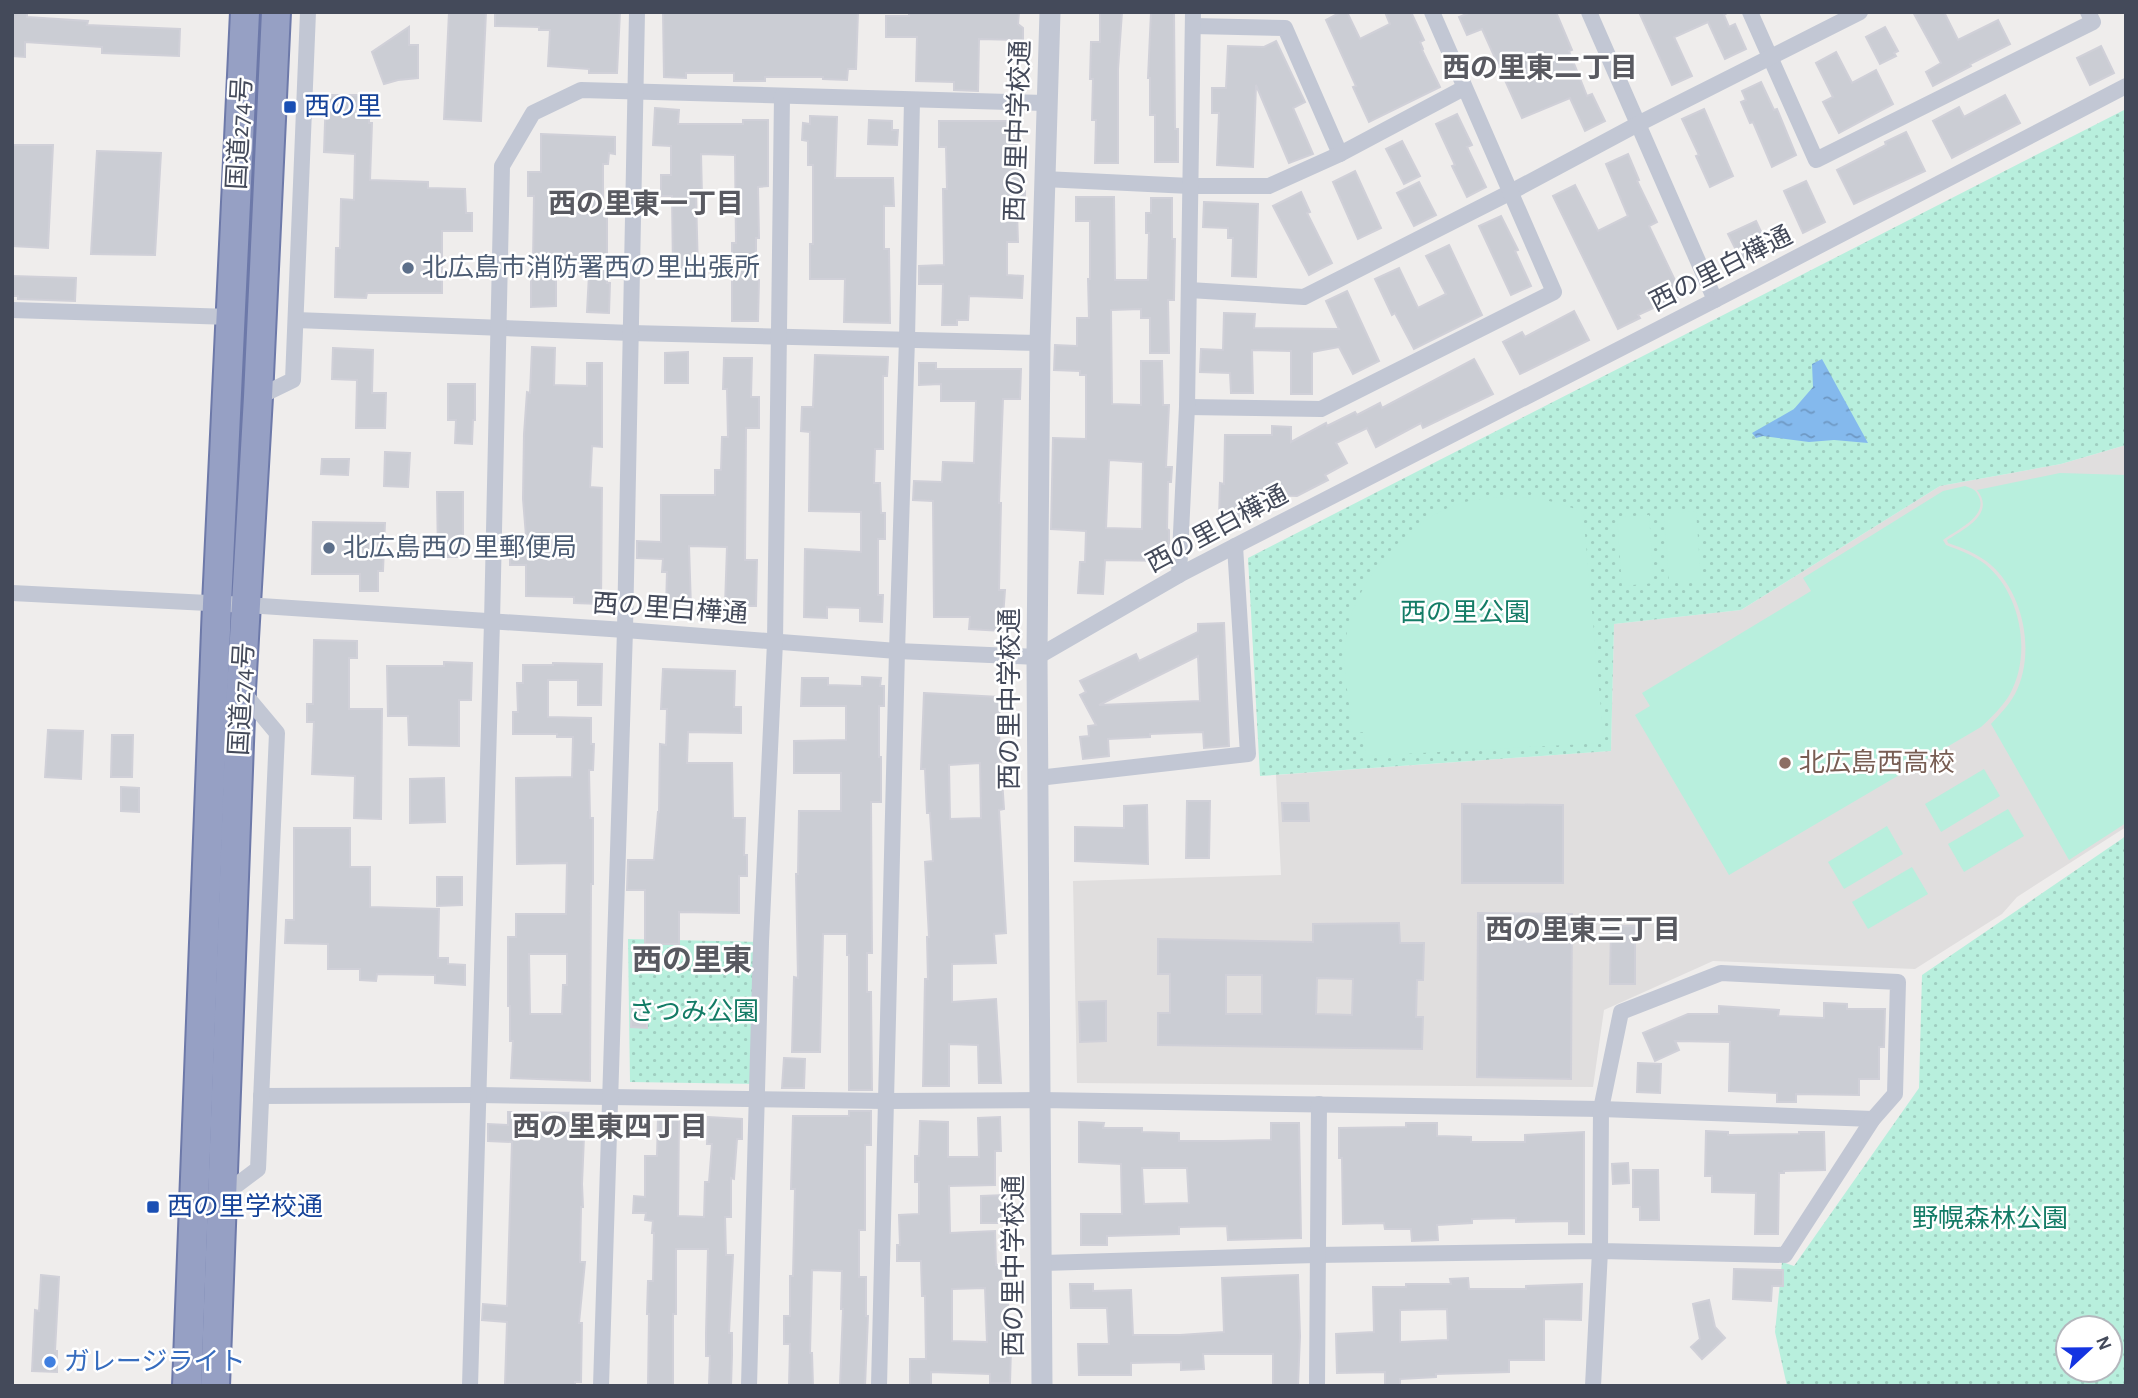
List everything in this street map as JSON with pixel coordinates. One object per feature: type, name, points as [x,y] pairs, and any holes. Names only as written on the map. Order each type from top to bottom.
[{"type":"highway","name":"国道274号","points":[[187,1386],[216,604],[245,12]]},
{"type":"highway","name":"国道274号","points":[[215,1386],[241,690],[258,397],[275,12]]},
{"type":"street","points":[[258,397],[293,380],[308,12]]},
{"type":"street","points":[[601,1386],[625,630],[637,12]]},
{"type":"street","name":"西の里中学校通","points":[[1042,1386],[1037,657],[1040,344],[1050,12]]},
{"type":"street","points":[[1187,407],[1321,409],[1554,292],[1432,12]]},
{"type":"street","points":[[1589,12],[1715,300]]},
{"type":"street","points":[[1750,12],[1816,160],[2093,22],[2088,12]]},
{"type":"street","points":[[1189,290],[1304,297],[1860,12]]},
{"type":"street","points":[[1179,575],[1187,407],[1193,19],[1285,28],[1340,154]]},
{"type":"street","name":"西の里白樺通","points":[[12,593],[247,605],[775,642],[1037,657],[1179,575],[2126,86]]},
{"type":"street","points":[[1044,179],[1191,186],[1269,186],[1340,154],[1464,88]]},
{"type":"street","points":[[470,1386],[502,166],[533,113],[581,90],[1046,103]]},
{"type":"street","points":[[749,1386],[761,942],[775,642],[782,96]]},
{"type":"street","points":[[879,1386],[912,100]]},
{"type":"street","points":[[12,310],[231,317]]},
{"type":"street","points":[[296,320],[631,333],[1040,344]]},
{"type":"street","points":[[1038,778],[1248,754],[1235,546]]},
{"type":"street","points":[[222,1196],[258,1169],[277,733],[241,690]]},
{"type":"street","points":[[1043,1263],[1316,1255],[1600,1251],[1785,1255],[1873,1119],[1895,1094],[1898,982],[1721,973],[1621,1012],[1601,1109],[1600,1251],[1593,1386]]},
{"type":"street","points":[[261,1096],[478,1095],[886,1101],[1041,1100],[1601,1109],[1873,1119]]},
{"type":"street","points":[[1317,1386],[1318,1104]]},
{"type":"shaded area","name":"北広島西高校","points":[[2126,445],[2126,827],[2017,897],[2002,914],[1915,969],[1713,961],[1604,1010],[1593,1087],[1077,1083],[1073,881],[1281,875],[1276,775],[1611,751],[1614,624],[1741,610],[1940,486],[2061,464]]},
{"type":"green space","name":"西の里公園","points":[[2126,109],[2126,445],[2061,464],[1940,486],[1741,610],[1614,624],[1611,751],[1260,776],[1248,558]]},
{"type":"green space","points":[[2060,473],[2126,475],[2126,823],[2069,860],[1991,724],[2013,698],[2021,678],[2025,643],[2019,608],[2012,592],[1991,565],[1948,543],[1947,540],[1976,520],[1983,506],[1977,490]]},
{"type":"green space","points":[[1965,486],[1977,493],[1979,509],[1970,522],[1943,540],[1946,545],[1985,564],[1997,576],[2015,607],[2021,643],[2020,661],[2010,694],[1981,727],[1729,875],[1635,715],[1650,706],[1642,693],[1811,591],[1803,578],[1943,491]]},
{"type":"green space","points":[[1516,497],[1550,501],[1583,512],[1604,743],[1366,756],[1364,732],[1353,733],[1345,670],[1345,644],[1352,613],[1372,575],[1401,540],[1435,514],[1468,501]]},
{"type":"green space","points":[[1696,511],[1701,580],[1669,582],[1664,514]]},
{"type":"green space","points":[[1649,515],[1654,583],[1622,586],[1617,517]]},
{"type":"green space","points":[[1984,769],[2000,796],[1941,832],[1925,804]]},
{"type":"green space","points":[[2008,809],[2024,836],[1964,872],[1948,844]]},
{"type":"green space","points":[[1887,826],[1903,854],[1844,889],[1828,862]]},
{"type":"green space","name":"野幌森林公園","points":[[2126,836],[2126,1386],[1787,1386],[1775,1332],[1782,1262],[1794,1266],[1919,1088],[1922,975]]},
{"type":"green space","points":[[1912,867],[1928,894],[1868,929],[1852,902]]},
{"type":"green space","name":"さつみ公園","points":[[628,939],[761,942],[758,1084],[630,1082]]},
{"type":"water","points":[[1822,359],[1868,443],[1834,440],[1809,442],[1763,436],[1756,438],[1752,433],[1794,409],[1813,387],[1812,364]]},
{"type":"building","points":[[12,12],[27,12],[27,17],[88,21],[87,25],[180,29],[179,56],[102,53],[102,47],[25,42],[25,57],[12,56]]},
{"type":"building","points":[[449,12],[486,12],[481,121],[444,119]]},
{"type":"building","points":[[495,12],[620,12],[617,73],[589,73],[589,69],[548,66],[550,30],[539,30],[539,27],[495,26]]},
{"type":"building","points":[[663,12],[858,12],[856,69],[848,69],[847,80],[823,77],[765,77],[765,81],[734,81],[734,73],[686,73],[686,78],[664,77]]},
{"type":"building","points":[[909,12],[1019,12],[1018,24],[1023,28],[1023,40],[979,39],[978,91],[954,90],[954,82],[916,81],[917,37],[886,37],[886,16],[909,16]]},
{"type":"building","points":[[1100,12],[1122,12],[1118,69],[1118,163],[1095,163],[1096,120],[1092,120],[1091,42],[1100,42]]},
{"type":"building","points":[[1151,12],[1174,12],[1175,129],[1178,129],[1178,162],[1155,162],[1155,115],[1150,115],[1148,78]]},
{"type":"building","points":[[1341,12],[1347,12],[1360,39],[1390,24],[1385,12],[1411,12],[1424,40],[1420,42],[1422,50],[1440,87],[1369,122],[1326,20]]},
{"type":"building","points":[[1471,12],[1556,12],[1587,96],[1592,94],[1605,121],[1585,131],[1570,98],[1522,118],[1482,29],[1467,35],[1459,17]]},
{"type":"building","points":[[1639,12],[1729,12],[1724,15],[1729,27],[1735,24],[1746,49],[1725,59],[1708,22],[1674,37],[1692,76],[1672,85]]},
{"type":"building","points":[[1913,12],[1944,12],[1958,40],[1998,20],[2010,44],[1933,86],[1926,72],[1941,63]]},
{"type":"building","points":[[409,27],[409,45],[418,45],[418,78],[384,84],[372,52]]},
{"type":"building","points":[[1885,27],[1898,51],[1894,53],[1896,56],[1880,64],[1866,37]]},
{"type":"building","points":[[1276,41],[1305,102],[1293,108],[1313,154],[1289,163],[1256,85],[1253,167],[1217,165],[1219,113],[1212,113],[1212,88],[1226,88],[1228,46],[1264,47]]},
{"type":"building","points":[[2101,46],[2114,73],[2090,85],[2077,58]]},
{"type":"building","points":[[1836,52],[1852,83],[1876,70],[1893,104],[1839,133],[1823,102],[1833,97],[1816,63]]},
{"type":"building","points":[[1761,82],[1774,110],[1777,109],[1796,155],[1772,167],[1753,122],[1750,123],[1741,102],[1746,100],[1742,91]]},
{"type":"building","points":[[326,95],[369,95],[369,123],[372,123],[370,180],[428,182],[428,188],[465,189],[466,213],[472,213],[472,231],[442,231],[442,293],[367,293],[366,298],[335,297],[341,199],[354,200],[355,154],[324,152]]},
{"type":"building","points":[[2005,95],[2020,123],[1952,158],[1933,121],[1959,107],[1964,117]]},
{"type":"building","points":[[655,108],[679,110],[678,124],[743,124],[743,120],[768,120],[768,186],[758,187],[758,321],[732,321],[732,243],[736,243],[735,155],[701,154],[702,196],[696,196],[698,271],[673,271],[672,196],[661,196],[661,175],[671,175],[671,146],[653,145]]},
{"type":"building","points":[[1704,109],[1733,176],[1710,187],[1682,119]]},
{"type":"building","points":[[1457,114],[1472,145],[1467,147],[1486,187],[1467,197],[1436,124]]},
{"type":"building","points":[[810,116],[837,117],[835,178],[893,178],[894,206],[884,206],[884,249],[889,249],[890,323],[844,322],[845,279],[810,279],[813,165],[808,165],[808,141],[802,140],[803,123],[810,124]]},
{"type":"building","points":[[869,120],[892,121],[892,130],[898,130],[897,145],[868,144]]},
{"type":"building","points":[[939,121],[1020,121],[1020,191],[1025,191],[1025,213],[1017,212],[1018,242],[1007,242],[1007,275],[1023,276],[1022,298],[969,296],[968,320],[957,320],[957,325],[942,325],[943,284],[919,284],[919,266],[944,265],[943,189],[947,189],[946,147],[939,147]]},
{"type":"building","points":[[1906,132],[1925,171],[1854,204],[1837,170]]},
{"type":"building","points":[[541,134],[615,137],[615,154],[609,153],[608,164],[603,164],[603,209],[607,209],[607,283],[610,283],[609,313],[587,312],[589,274],[556,273],[556,306],[531,307],[534,196],[528,196],[528,172],[541,172]]},
{"type":"building","points":[[1402,141],[1420,176],[1404,184],[1386,149]]},
{"type":"building","points":[[12,145],[53,145],[48,248],[12,246]]},
{"type":"building","points":[[97,151],[161,153],[155,255],[91,254]]},
{"type":"building","points":[[1628,154],[1639,180],[1637,181],[1657,222],[1649,226],[1682,295],[1638,315],[1640,318],[1618,329],[1553,196],[1575,185],[1598,231],[1628,216],[1606,164]]},
{"type":"building","points":[[1355,171],[1381,228],[1358,239],[1333,182]]},
{"type":"building","points":[[1806,181],[1825,222],[1803,233],[1784,191]]},
{"type":"building","points":[[1419,182],[1436,215],[1414,226],[1397,193]]},
{"type":"building","points":[[1301,192],[1310,212],[1307,213],[1332,263],[1309,275],[1273,206]]},
{"type":"building","points":[[1076,197],[1114,197],[1115,280],[1148,280],[1149,233],[1146,233],[1146,213],[1151,213],[1151,198],[1172,198],[1172,239],[1175,239],[1174,300],[1168,300],[1169,353],[1150,353],[1150,318],[1141,318],[1141,309],[1111,310],[1112,404],[1141,405],[1141,361],[1162,361],[1163,405],[1169,405],[1166,467],[1172,467],[1171,482],[1168,482],[1169,561],[1105,560],[1103,594],[1078,593],[1080,562],[1085,562],[1086,531],[1051,529],[1053,438],[1086,439],[1086,375],[1080,375],[1080,371],[1054,370],[1055,345],[1077,346],[1077,318],[1089,318],[1090,221],[1076,221]],"holes":[[[1109,460],[1143,462],[1142,529],[1106,528]]]},
{"type":"building","points":[[1204,202],[1258,204],[1256,277],[1232,276],[1233,238],[1228,238],[1228,228],[1203,227]]},
{"type":"building","points":[[1501,216],[1518,250],[1515,251],[1531,286],[1511,295],[1479,226]]},
{"type":"building","points":[[1756,221],[1770,251],[1743,264],[1728,234]]},
{"type":"building","points":[[1449,245],[1482,315],[1414,349],[1395,313],[1392,315],[1375,279],[1399,268],[1418,308],[1446,294],[1426,256]]},
{"type":"building","points":[[12,276],[76,278],[75,301],[18,299],[18,296],[12,296]]},
{"type":"building","points":[[1347,291],[1379,361],[1353,374],[1339,347],[1312,352],[1312,394],[1291,394],[1291,351],[1252,350],[1253,393],[1231,393],[1230,373],[1200,372],[1201,349],[1223,350],[1224,313],[1255,314],[1254,328],[1339,329],[1326,301]]},
{"type":"building","points":[[1574,311],[1589,340],[1520,374],[1503,342],[1522,332],[1525,337]]},
{"type":"building","points":[[532,347],[555,348],[554,385],[587,386],[587,363],[602,363],[602,447],[592,446],[590,487],[602,488],[601,604],[574,603],[574,597],[526,596],[526,565],[510,565],[510,555],[504,555],[504,535],[526,536],[523,499],[524,434],[527,392],[530,393]]},
{"type":"building","points":[[333,348],[373,350],[372,393],[386,393],[385,428],[356,428],[357,380],[332,379]]},
{"type":"building","points":[[688,352],[688,383],[665,383],[665,353]]},
{"type":"building","points":[[815,355],[888,357],[887,376],[883,376],[883,449],[875,449],[874,483],[880,483],[881,513],[885,513],[885,539],[878,539],[878,595],[883,595],[882,622],[860,621],[860,608],[827,607],[827,618],[804,617],[805,549],[861,552],[861,512],[809,511],[810,432],[801,431],[802,407],[813,407]]},
{"type":"building","points":[[724,358],[752,358],[751,397],[759,397],[759,428],[746,428],[745,560],[757,560],[756,606],[725,606],[727,547],[689,546],[691,608],[666,608],[667,572],[662,572],[663,559],[637,558],[637,541],[661,542],[661,495],[715,495],[715,470],[721,470],[722,437],[728,437],[727,389],[723,389]]},
{"type":"building","points":[[1474,359],[1493,394],[1423,428],[1421,423],[1376,447],[1367,428],[1336,443],[1347,463],[1325,475],[1328,480],[1297,496],[1246,494],[1245,519],[1219,519],[1220,483],[1224,484],[1225,435],[1272,435],[1272,426],[1291,427],[1291,442],[1326,423],[1327,426],[1355,412],[1357,415],[1380,403],[1382,408]]},
{"type":"building","points":[[919,363],[936,363],[936,369],[1021,369],[1020,399],[1003,399],[999,503],[999,590],[1005,590],[1002,631],[969,629],[970,617],[934,617],[933,501],[913,500],[914,481],[942,482],[943,462],[974,463],[976,401],[941,401],[941,384],[919,385]]},
{"type":"building","points":[[448,384],[475,384],[472,444],[455,443],[456,420],[448,420]]},
{"type":"building","points":[[385,452],[410,453],[408,487],[384,486]]},
{"type":"building","points":[[322,459],[349,459],[348,475],[321,474]]},
{"type":"building","points":[[437,492],[463,492],[463,557],[438,557]]},
{"type":"building","points":[[313,522],[385,523],[383,571],[378,571],[378,591],[360,591],[360,574],[312,574]]},
{"type":"building","points":[[1224,623],[1229,746],[1204,748],[1203,732],[1150,734],[1150,737],[1108,739],[1109,756],[1083,759],[1080,737],[1089,736],[1088,726],[1096,725],[1080,695],[1086,692],[1080,681],[1136,654],[1139,661],[1198,632],[1198,624]],"holes":[[[1198,656],[1200,701],[1099,705]]]},
{"type":"building","points":[[314,640],[357,641],[357,658],[349,658],[349,709],[382,709],[381,819],[354,818],[355,776],[312,774],[314,722],[307,722],[307,704],[313,704]]},
{"type":"building","points":[[444,662],[472,663],[471,700],[459,700],[459,746],[409,745],[408,716],[388,716],[387,666],[444,666]]},
{"type":"building","points":[[602,664],[601,705],[578,705],[578,680],[548,680],[548,717],[591,718],[591,744],[594,744],[593,770],[589,770],[590,818],[593,818],[590,1081],[511,1078],[513,1041],[510,1041],[508,1006],[508,937],[516,937],[516,914],[566,914],[567,863],[517,864],[516,778],[572,777],[573,737],[557,737],[557,734],[513,734],[513,712],[518,712],[517,683],[523,683],[523,665]],"holes":[[[529,954],[567,954],[567,985],[563,985],[562,1014],[530,1014]]]},
{"type":"building","points":[[663,669],[735,671],[734,707],[741,707],[741,733],[688,732],[687,763],[732,763],[733,818],[745,818],[744,855],[747,855],[747,876],[739,876],[739,913],[679,912],[679,944],[645,944],[645,890],[627,890],[628,860],[654,860],[659,812],[660,744],[666,745],[667,709],[661,709]]},
{"type":"building","points":[[862,677],[881,678],[880,686],[884,686],[884,706],[879,706],[881,802],[871,802],[872,953],[867,953],[867,992],[871,992],[872,1090],[849,1090],[847,934],[823,934],[820,1052],[792,1052],[794,977],[798,978],[796,874],[799,811],[841,811],[841,773],[794,773],[794,741],[846,740],[846,706],[801,706],[802,678],[828,678],[828,685],[862,686]]},
{"type":"building","points":[[924,693],[1000,697],[999,734],[1004,809],[999,810],[1006,933],[994,934],[996,963],[952,964],[952,1002],[996,999],[1001,1083],[979,1083],[978,1045],[949,1044],[949,1086],[923,1086],[925,979],[928,979],[929,937],[925,862],[933,861],[925,769],[921,769]],"holes":[[[980,763],[981,818],[950,819],[949,765]]]},
{"type":"building","points":[[48,730],[83,731],[81,779],[45,777]]},
{"type":"building","points":[[112,735],[133,735],[132,777],[111,777]]},
{"type":"building","points":[[444,778],[445,822],[410,823],[410,779]]},
{"type":"building","points":[[121,787],[139,788],[139,812],[121,811]]},
{"type":"building","points":[[1187,801],[1210,801],[1209,858],[1186,858]]},
{"type":"building","points":[[1282,803],[1308,803],[1309,821],[1283,821]]},
{"type":"building","points":[[1462,804],[1563,805],[1563,883],[1462,883]]},
{"type":"building","points":[[1147,805],[1148,864],[1075,861],[1075,827],[1124,828],[1124,806]]},
{"type":"building","points":[[294,828],[350,828],[350,867],[370,867],[370,907],[439,909],[438,958],[448,958],[448,964],[465,965],[465,985],[435,983],[435,975],[377,974],[376,981],[360,980],[360,969],[328,969],[328,944],[285,943],[286,920],[294,920]]},
{"type":"building","points":[[437,877],[462,877],[462,905],[437,906]]},
{"type":"building","points":[[1478,913],[1572,914],[1571,1079],[1477,1077]]},
{"type":"building","points":[[1399,923],[1400,943],[1424,943],[1423,980],[1417,980],[1416,1017],[1423,1017],[1422,1049],[1158,1045],[1158,1013],[1170,1013],[1170,974],[1158,974],[1158,939],[1313,942],[1313,924]],"holes":[[[1226,975],[1262,975],[1262,1014],[1226,1014]],[[1317,978],[1353,979],[1352,1015],[1316,1014]]]},
{"type":"building","points":[[1611,926],[1635,926],[1635,984],[1610,984]]},
{"type":"building","points":[[1106,1001],[1106,1041],[1080,1042],[1079,1002]]},
{"type":"building","points":[[1824,1003],[1847,1004],[1847,1009],[1885,1009],[1884,1047],[1879,1047],[1879,1079],[1859,1079],[1859,1095],[1796,1094],[1796,1102],[1777,1102],[1777,1093],[1729,1091],[1730,1042],[1675,1041],[1679,1050],[1655,1061],[1643,1033],[1688,1014],[1719,1014],[1719,1006],[1779,1010],[1778,1016],[1824,1018]]},
{"type":"building","points":[[632,1008],[647,1008],[647,1028],[631,1027]]},
{"type":"building","points":[[784,1058],[805,1059],[804,1088],[782,1088]]},
{"type":"building","points":[[1638,1063],[1661,1064],[1660,1093],[1637,1092]]},
{"type":"building","points":[[849,1111],[871,1111],[871,1145],[865,1145],[865,1230],[859,1230],[859,1277],[866,1277],[868,1316],[865,1386],[840,1385],[842,1271],[812,1270],[810,1353],[813,1386],[789,1386],[790,1344],[784,1344],[784,1316],[790,1316],[790,1276],[793,1276],[793,1116],[849,1116]]},
{"type":"building","points":[[508,1112],[585,1113],[580,1262],[585,1262],[579,1323],[582,1323],[581,1382],[575,1382],[575,1386],[505,1384],[507,1322],[482,1320],[483,1304],[507,1306],[512,1142],[488,1141],[488,1124],[508,1125]]},
{"type":"building","points":[[708,1117],[742,1119],[742,1139],[737,1139],[734,1179],[731,1178],[731,1217],[725,1217],[726,1255],[733,1255],[729,1333],[732,1333],[731,1386],[709,1385],[710,1356],[706,1356],[708,1249],[676,1249],[673,1386],[648,1386],[648,1281],[653,1281],[654,1233],[653,1221],[645,1220],[646,1213],[633,1213],[634,1196],[645,1197],[645,1156],[657,1156],[658,1118],[679,1118],[678,1216],[704,1217],[705,1182],[709,1182],[712,1144],[707,1144]]},
{"type":"building","points":[[1000,1117],[1001,1151],[995,1151],[995,1185],[949,1186],[950,1233],[995,1231],[996,1265],[1002,1265],[1002,1301],[1008,1300],[1010,1383],[990,1383],[990,1374],[931,1372],[931,1386],[910,1386],[910,1359],[926,1359],[925,1296],[922,1296],[921,1261],[897,1261],[897,1245],[900,1245],[899,1215],[919,1214],[919,1182],[915,1182],[915,1156],[919,1156],[920,1121],[948,1122],[948,1157],[979,1157],[978,1118]],"holes":[[[985,1288],[987,1342],[952,1341],[952,1289]]]},
{"type":"building","points":[[1079,1122],[1104,1123],[1103,1128],[1142,1128],[1142,1132],[1179,1133],[1179,1141],[1271,1140],[1271,1123],[1299,1123],[1301,1238],[1228,1240],[1227,1226],[1179,1227],[1179,1234],[1107,1236],[1107,1245],[1081,1245],[1081,1214],[1122,1214],[1121,1164],[1079,1162]],"holes":[[[1142,1168],[1187,1168],[1189,1203],[1144,1204]]]},
{"type":"building","points":[[1406,1123],[1437,1123],[1437,1136],[1471,1137],[1471,1142],[1525,1142],[1525,1135],[1584,1132],[1584,1234],[1569,1234],[1569,1221],[1472,1219],[1472,1223],[1437,1225],[1438,1240],[1412,1241],[1411,1229],[1385,1229],[1384,1223],[1343,1224],[1339,1128],[1406,1127]]},
{"type":"building","points":[[1706,1131],[1728,1132],[1728,1135],[1824,1132],[1825,1170],[1779,1173],[1778,1234],[1755,1234],[1756,1193],[1712,1192],[1712,1176],[1705,1176]]},
{"type":"building","points":[[1628,1163],[1629,1183],[1613,1184],[1612,1164]]},
{"type":"building","points":[[1633,1170],[1658,1170],[1659,1220],[1640,1220],[1640,1207],[1633,1207]]},
{"type":"building","points":[[1006,1195],[1006,1223],[981,1223],[981,1196]]},
{"type":"building","points":[[1734,1269],[1783,1270],[1783,1286],[1772,1286],[1771,1301],[1733,1299]]},
{"type":"building","points":[[41,1275],[59,1277],[55,1351],[57,1372],[32,1371],[35,1310],[39,1311]]},
{"type":"building","points":[[1298,1275],[1298,1385],[1273,1385],[1273,1354],[1203,1354],[1204,1369],[1181,1370],[1181,1362],[1131,1363],[1131,1375],[1079,1375],[1078,1344],[1109,1344],[1107,1308],[1071,1308],[1070,1284],[1093,1284],[1093,1291],[1131,1290],[1133,1335],[1180,1335],[1224,1332],[1222,1278]]},
{"type":"building","points":[[1468,1278],[1469,1289],[1526,1289],[1526,1286],[1582,1284],[1581,1320],[1544,1319],[1544,1360],[1509,1360],[1509,1372],[1436,1374],[1436,1377],[1400,1379],[1400,1386],[1385,1386],[1385,1372],[1337,1373],[1336,1334],[1374,1332],[1373,1287],[1451,1284],[1450,1279]],"holes":[[[1447,1309],[1448,1340],[1400,1342],[1400,1310]]]},
{"type":"building","points":[[1709,1300],[1715,1327],[1725,1338],[1702,1359],[1691,1347],[1700,1339],[1693,1304]]},
{"type":"place","name":"西の里","points":[[290,107]]},
{"type":"place","name":"北広島市消防署西の里出張所","points":[[408,268]]},
{"type":"place","name":"北広島西の里郵便局","points":[[329,548]]},
{"type":"place","name":"北広島西高校","points":[[1785,763]]},
{"type":"place","name":"西の里学校通","points":[[153,1207]]},
{"type":"place","name":"ガレージライト","points":[[50,1362]]},
{"type":"district","name":"西の里東二丁目","points":[[1540,69]]},
{"type":"district","name":"西の里東一丁目","points":[[646,205]]},
{"type":"district","name":"西の里東三丁目","points":[[1583,931]]},
{"type":"district","name":"西の里東","points":[[692,961]]},
{"type":"district","name":"西の里東四丁目","points":[[610,1128]]}]
